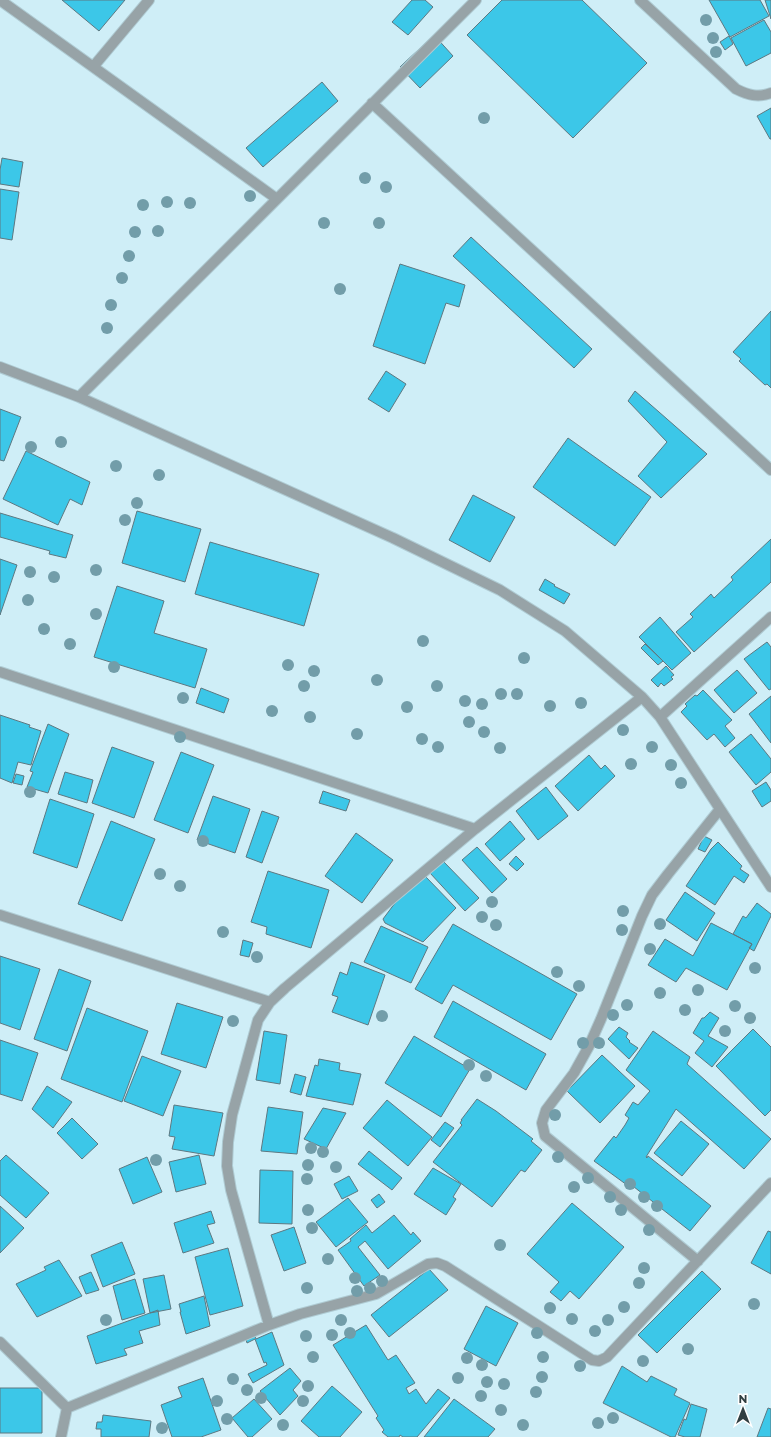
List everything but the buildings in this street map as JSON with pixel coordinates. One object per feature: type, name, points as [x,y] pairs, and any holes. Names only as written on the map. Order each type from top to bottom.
[{"type":"street","points":[[0,0],[277,199]]},
{"type":"street","points":[[94,67],[149,0]]},
{"type":"street","points":[[79,397],[476,0]]},
{"type":"street","points":[[640,0],[736,89],[749,96],[762,96],[771,93]]},
{"type":"street","points":[[372,103],[771,470]]},
{"type":"street","points":[[0,367],[79,397],[393,538],[500,590],[566,631],[642,697],[660,717],[771,887]]},
{"type":"street","points":[[660,717],[771,617]]},
{"type":"street","points":[[0,672],[475,829]]},
{"type":"street","points":[[269,1325],[231,1190],[227,1166],[228,1142],[232,1115],[258,1020],[270,1002],[475,829],[642,697]]},
{"type":"street","points":[[698,1261],[545,1136],[542,1122],[546,1110],[574,1073],[589,1046],[642,916],[652,896],[720,809]]},
{"type":"street","points":[[0,915],[270,1002]]},
{"type":"street","points":[[67,1408],[269,1325],[300,1314],[376,1294],[428,1264],[445,1266],[592,1360],[599,1361],[608,1357],[771,1183]]},
{"type":"street","points":[[0,1342],[67,1408]]},
{"type":"street","points":[[62,1437],[67,1408]]}]
